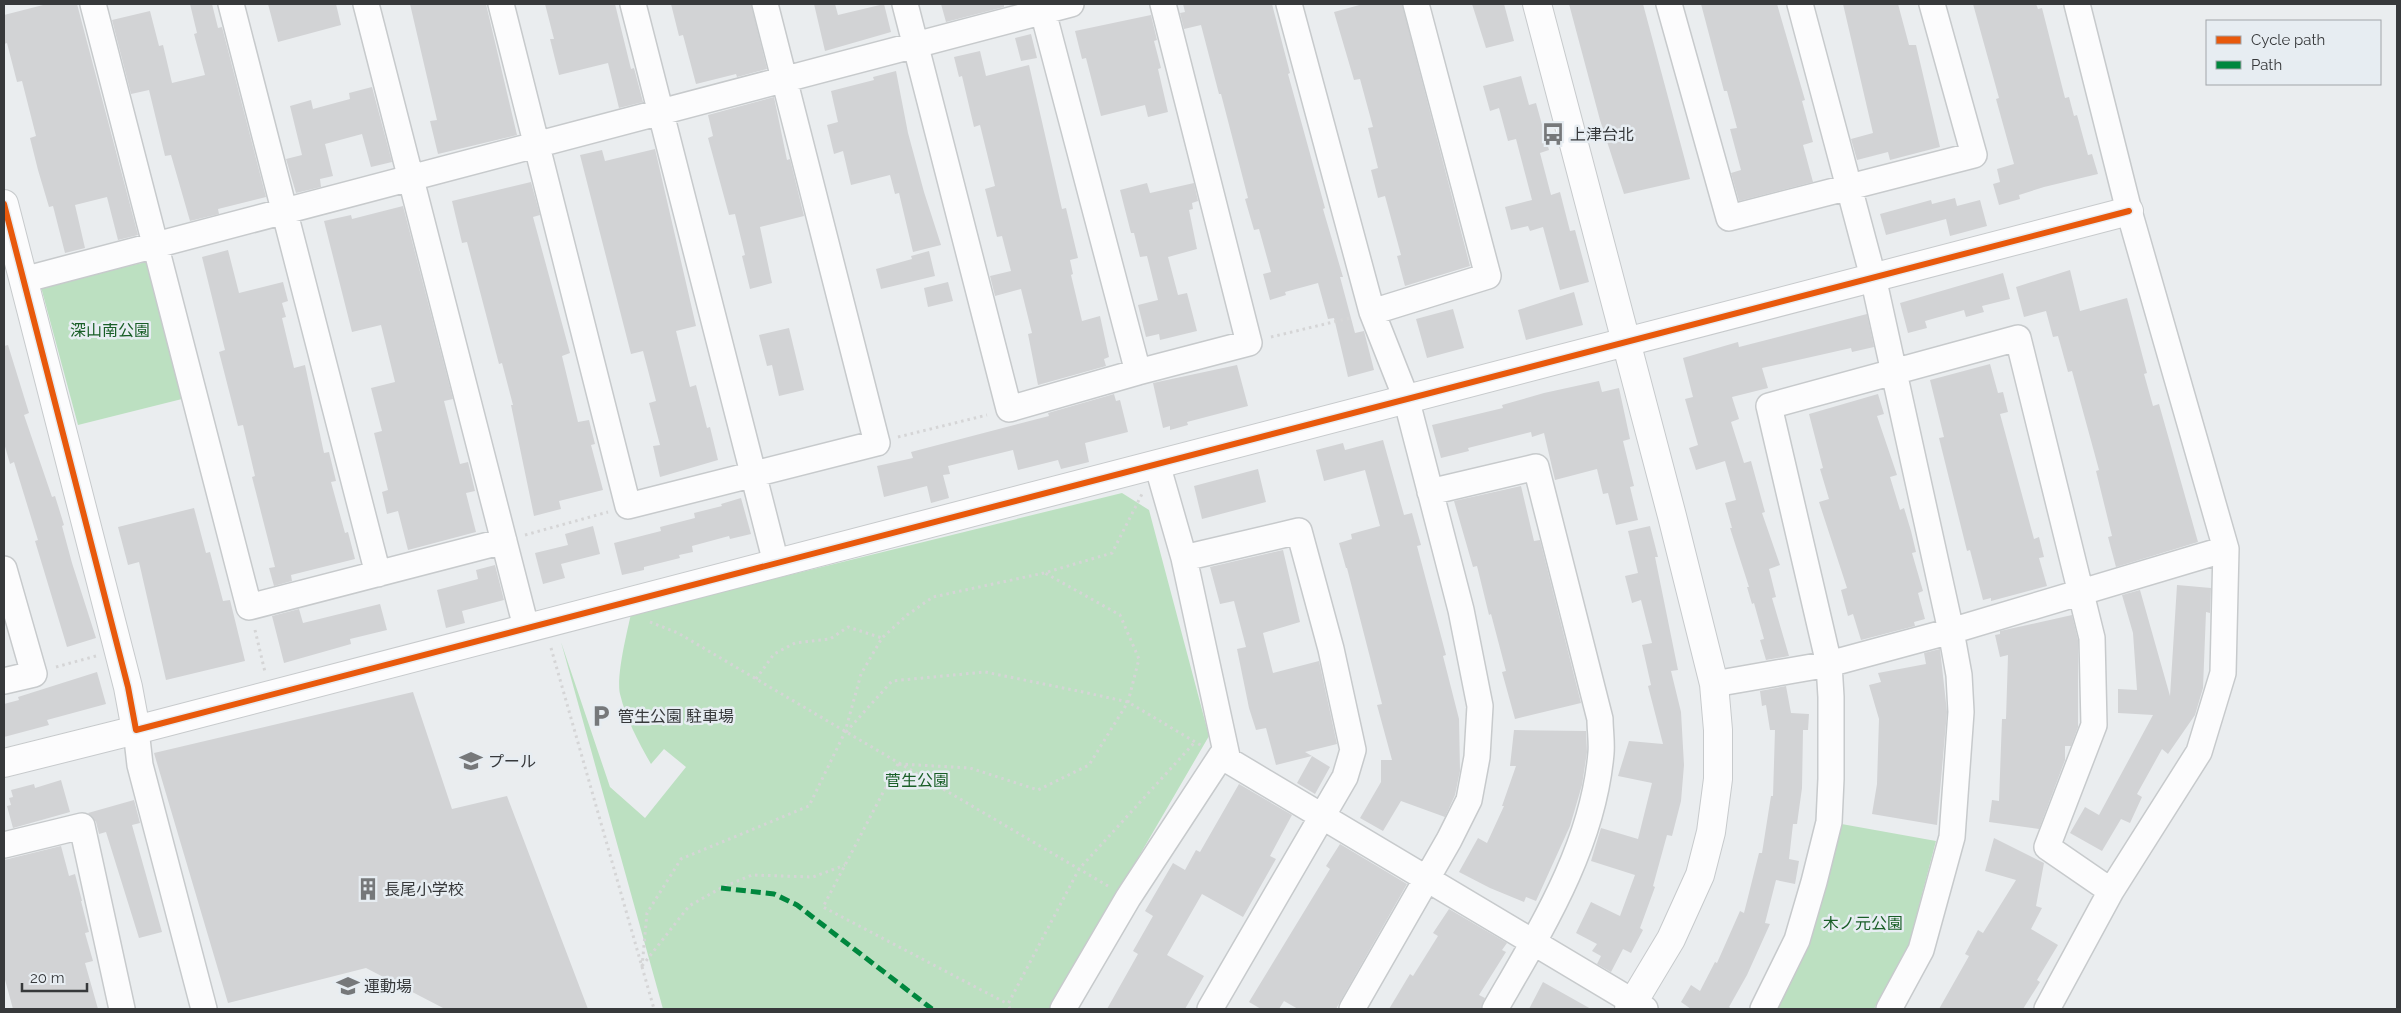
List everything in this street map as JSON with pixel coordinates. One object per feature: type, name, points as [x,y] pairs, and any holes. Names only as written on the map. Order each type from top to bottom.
[{"type":"street","points":[[93,4],[249,607],[504,541]]},
{"type":"street","points":[[231,4],[378,574]]},
{"type":"street","points":[[366,4],[504,541],[535,625]]},
{"type":"street","points":[[500,4],[628,506],[877,442],[765,4]]},
{"type":"street","points":[[633,4],[776,563]]},
{"type":"street","points":[[905,4],[1009,409],[1138,372],[1250,343],[1163,4]]},
{"type":"street","points":[[23,280],[916,45],[1042,7],[1071,4]]},
{"type":"street","points":[[1289,4],[1372,312],[1406,398],[1461,610],[1480,706],[1477,757],[1469,800],[1449,840],[1352,1009]]},
{"type":"street","points":[[1372,312],[1488,276],[1416,4]]},
{"type":"street","points":[[1224,759],[1534,943],[1636,1007],[1682,918],[1700,875],[1711,832],[1718,779],[1718,730],[1714,684],[1627,342],[1537,4]]},
{"type":"street","points":[[1668,4],[1729,218],[1974,155],[1932,4]]},
{"type":"street","points":[[1800,4],[1873,277],[1959,675],[1961,712],[1952,837],[1921,950],[1889,1009]]},
{"type":"street","points":[[2047,1009],[2111,891],[2199,752],[2223,672],[2226,549],[2129,211],[2077,4]]},
{"type":"street","points":[[1042,7],[1138,372]]},
{"type":"street","points":[[4,204],[128,687],[140,765],[204,1009]]},
{"type":"street","points":[[4,763],[2129,211]]},
{"type":"street","points":[[1763,1009],[1797,940],[1814,882],[1828,822],[1831,779],[1829,664],[1769,406],[2018,338],[2092,638],[2094,725],[2047,847],[2111,891]]},
{"type":"street","points":[[1063,1009],[1128,898],[1224,759],[1184,558],[1157,464]]},
{"type":"street","points":[[1430,492],[1536,467],[1598,710],[1601,752],[1586,828],[1572,866],[1534,943],[1495,1009]]},
{"type":"street","points":[[1184,558],[1299,531],[1331,649],[1353,750],[1345,777],[1210,1009]]},
{"type":"street","points":[[1714,684],[1829,664],[1951,632],[2226,549]]},
{"type":"street","points":[[4,569],[34,674],[4,681]]},
{"type":"street","points":[[4,845],[82,826],[122,1009]]},
{"type":"path","points":[[1250,343],[1372,312]]},
{"type":"path","points":[[877,442],[1009,409]]},
{"type":"path","points":[[642,967],[647,913],[681,859],[809,806],[845,732],[861,674],[882,638],[907,615],[933,597],[1044,573],[1112,553],[1157,464]]},
{"type":"path","points":[[504,541],[628,506]]},
{"type":"path","points":[[898,764],[970,768],[1038,790],[1089,765],[1128,702],[1139,660],[1120,615],[1044,573]]},
{"type":"path","points":[[249,607],[271,694]]},
{"type":"path","points":[[647,620],[678,633],[1128,898]]},
{"type":"path","points":[[535,625],[654,1009]]},
{"type":"path","points":[[756,679],[774,654],[795,643],[830,639],[848,627],[882,638]]},
{"type":"path","points":[[34,674],[105,653]]},
{"type":"path","points":[[845,732],[892,681],[986,672],[1128,702],[1224,759]]},
{"type":"path","points":[[1008,1004],[1079,869],[1195,742]]},
{"type":"path","points":[[898,764],[823,907],[1008,1004],[1010,1009]]},
{"type":"path","points":[[642,967],[689,906],[721,888],[752,875],[813,877],[845,865]]},
{"type":"green space","name":"深山南公園","points":[[150,261],[186,398],[78,425],[41,287]]},
{"type":"green space","name":"菅生公園","points":[[1122,493],[1149,510],[1209,736],[1050,1009],[663,1009],[561,642],[610,787],[645,818],[686,767],[664,749],[651,764],[629,721],[620,694],[619,677],[631,614]]},
{"type":"green space","name":"木ノ元公園","points":[[1836,823],[1936,841],[1909,944],[1874,1009],[1773,1009]]},
{"type":"building","points":[[47,4],[77,4],[138,235],[118,240],[107,197],[75,205],[85,248],[65,253],[53,206],[49,207],[30,138],[36,136],[22,81],[17,82],[7,43],[4,44],[4,15]]},
{"type":"building","points":[[190,4],[212,4],[218,28],[222,27],[266,197],[218,209],[219,214],[190,221],[171,155],[165,156],[149,90],[131,94],[112,20],[150,11],[159,46],[163,45],[172,83],[205,75],[194,34],[197,33]]},
{"type":"building","points":[[268,4],[336,4],[341,25],[278,42]]},
{"type":"building","points":[[410,4],[486,4],[517,135],[438,154],[430,121],[437,120]]},
{"type":"building","points":[[545,4],[615,4],[631,69],[634,68],[643,102],[619,108],[608,63],[559,75],[550,39],[554,39]]},
{"type":"building","points":[[671,4],[751,4],[767,69],[737,77],[736,74],[696,84],[683,35],[679,36]]},
{"type":"building","points":[[814,4],[835,4],[838,15],[884,4],[891,32],[825,51]]},
{"type":"building","points":[[941,4],[1004,4],[1004,7],[946,22]]},
{"type":"building","points":[[1183,4],[1272,4],[1290,73],[1288,74],[1325,208],[1323,209],[1343,277],[1340,277],[1355,333],[1364,331],[1374,370],[1348,377],[1334,318],[1328,319],[1318,283],[1285,292],[1286,295],[1270,300],[1263,274],[1271,272],[1259,229],[1254,230],[1245,199],[1248,198],[1201,25],[1184,29],[1180,13],[1185,12]]},
{"type":"building","points":[[1363,4],[1402,4],[1470,266],[1405,286],[1397,256],[1401,255],[1385,196],[1378,198],[1371,170],[1378,168],[1368,128],[1373,127],[1360,79],[1354,80],[1334,12]]},
{"type":"building","points":[[1472,4],[1504,4],[1514,41],[1486,48]]},
{"type":"building","points":[[1569,4],[1643,4],[1690,179],[1624,194],[1600,120]]},
{"type":"building","points":[[1701,4],[1777,4],[1805,100],[1802,101],[1813,142],[1803,145],[1813,182],[1739,201],[1731,173],[1741,170],[1730,129],[1737,128],[1727,91],[1724,91]]},
{"type":"building","points":[[1843,4],[1898,4],[1909,45],[1916,45],[1940,147],[1890,160],[1888,152],[1857,160],[1851,139],[1873,133]]},
{"type":"building","points":[[1973,4],[2036,4],[2038,9],[2042,8],[2065,98],[2069,97],[2074,116],[2077,115],[2088,155],[2092,154],[2098,174],[2044,187],[2019,195],[2020,199],[1999,205],[1993,184],[2000,182],[1997,169],[2014,164],[1996,99],[1999,98]]},
{"type":"building","points":[[1151,15],[1157,40],[1154,41],[1161,68],[1158,69],[1168,112],[1148,117],[1145,105],[1101,116],[1086,58],[1082,59],[1075,31]]},
{"type":"building","points":[[1031,34],[1037,58],[1021,61],[1015,38]]},
{"type":"building","points":[[980,51],[986,76],[1029,65],[1062,209],[1066,208],[1078,258],[1070,260],[1073,274],[1071,275],[1082,321],[1100,316],[1109,357],[1104,359],[1106,366],[1038,385],[1028,334],[1032,333],[1021,289],[995,296],[990,276],[1011,271],[1002,236],[997,237],[985,189],[995,186],[980,125],[974,127],[962,76],[959,77],[954,57]]},
{"type":"building","points":[[896,71],[908,133],[941,245],[913,252],[899,193],[895,194],[890,175],[851,185],[843,151],[834,154],[827,125],[838,122],[831,91],[874,80],[873,77]]},
{"type":"building","points":[[1521,76],[1529,105],[1536,103],[1549,150],[1540,153],[1551,195],[1560,192],[1570,231],[1575,230],[1589,282],[1560,290],[1543,227],[1530,231],[1528,226],[1511,230],[1505,207],[1532,200],[1516,139],[1508,141],[1499,108],[1490,111],[1483,86]]},
{"type":"building","points":[[372,87],[392,162],[371,167],[362,134],[325,144],[333,176],[320,179],[321,187],[296,193],[286,159],[302,155],[290,106],[311,100],[313,109],[350,99],[349,93]]},
{"type":"building","points":[[774,97],[787,160],[790,159],[804,216],[760,227],[772,283],[750,289],[742,256],[745,255],[735,214],[729,215],[708,138],[713,136],[708,115]]},
{"type":"building","points":[[655,149],[696,326],[676,331],[690,387],[696,385],[707,428],[710,427],[718,460],[660,477],[653,446],[660,445],[649,403],[656,401],[643,351],[631,354],[580,155],[602,150],[605,161]]},
{"type":"building","points":[[531,182],[540,215],[533,217],[570,353],[562,356],[578,422],[589,420],[595,444],[591,445],[603,490],[559,501],[561,509],[534,516],[511,405],[513,405],[502,363],[499,364],[467,242],[462,243],[452,201]]},
{"type":"building","points":[[1147,183],[1150,193],[1194,183],[1198,201],[1192,203],[1193,209],[1189,210],[1197,249],[1168,257],[1178,295],[1187,293],[1197,331],[1160,340],[1159,334],[1146,337],[1138,305],[1158,300],[1147,256],[1140,257],[1134,233],[1131,233],[1120,190]]},
{"type":"building","points":[[1955,198],[1957,206],[1980,200],[1987,226],[1950,236],[1946,219],[1886,235],[1880,214],[1931,200],[1932,204]]},
{"type":"building","points":[[403,206],[453,399],[444,401],[460,464],[468,462],[475,491],[466,493],[476,532],[408,550],[398,511],[387,514],[382,492],[388,490],[374,433],[382,431],[371,388],[395,382],[381,325],[352,332],[324,221],[351,215],[352,219]]},
{"type":"building","points":[[228,250],[239,293],[283,282],[288,301],[282,303],[286,317],[282,318],[294,368],[305,365],[324,453],[329,452],[336,481],[331,482],[345,533],[348,532],[355,559],[291,575],[292,581],[274,586],[269,568],[275,567],[252,477],[255,476],[243,425],[238,426],[219,352],[225,350],[202,257]]},
{"type":"building","points":[[929,251],[935,276],[881,289],[876,269],[912,259],[911,256]]},
{"type":"building","points":[[2070,270],[2080,311],[2127,298],[2147,373],[2144,374],[2153,406],[2159,404],[2198,542],[2116,567],[2108,537],[2112,536],[2096,471],[2099,470],[2072,371],[2068,372],[2058,336],[2053,337],[2046,311],[2024,317],[2016,287]]},
{"type":"building","points":[[2003,273],[2010,299],[1982,306],[1984,312],[1966,317],[1964,310],[1925,321],[1927,328],[1908,333],[1900,303]]},
{"type":"building","points":[[948,282],[953,301],[928,307],[924,288]]},
{"type":"building","points":[[1574,292],[1583,325],[1526,340],[1518,310]]},
{"type":"building","points":[[1453,309],[1464,348],[1427,358],[1416,319]]},
{"type":"building","points":[[1867,314],[1874,347],[1852,352],[1851,348],[1762,368],[1768,388],[1732,397],[1739,419],[1731,422],[1744,463],[1751,461],[1765,512],[1762,513],[1780,565],[1769,569],[1776,597],[1772,598],[1789,656],[1766,660],[1760,640],[1764,639],[1730,528],[1732,528],[1725,503],[1736,500],[1725,461],[1696,470],[1689,448],[1698,445],[1685,399],[1693,397],[1683,358],[1738,342],[1739,347]]},
{"type":"building","points":[[789,328],[804,390],[779,396],[772,365],[767,366],[759,335]]},
{"type":"building","points":[[8,345],[29,413],[24,415],[52,497],[55,496],[64,525],[62,526],[72,563],[96,638],[67,647],[35,541],[38,540],[14,462],[10,464],[4,443],[4,346]]},
{"type":"building","points":[[1990,364],[1998,393],[2003,392],[2008,412],[2000,414],[2034,539],[2039,537],[2044,557],[2039,558],[2047,586],[1991,601],[1991,598],[1983,600],[1970,550],[1967,551],[1939,438],[1944,437],[1930,380]]},
{"type":"building","points":[[1237,365],[1248,406],[1187,422],[1188,425],[1170,430],[1170,426],[1163,428],[1153,383]]},
{"type":"building","points":[[1599,381],[1602,392],[1619,388],[1630,439],[1623,441],[1634,486],[1630,487],[1638,520],[1616,525],[1608,493],[1603,494],[1597,469],[1555,480],[1544,433],[1532,437],[1531,432],[1468,448],[1469,451],[1441,458],[1432,425],[1503,408],[1502,405],[1544,393]]},
{"type":"building","points":[[1114,394],[1116,401],[1120,400],[1128,432],[1085,443],[1089,462],[1061,469],[1058,460],[1018,470],[1013,450],[948,466],[950,474],[943,475],[949,498],[931,503],[927,486],[884,497],[877,466],[913,458],[911,452],[1049,416],[1048,413]]},
{"type":"building","points":[[1878,394],[1884,414],[1877,416],[1897,475],[1890,477],[1900,510],[1904,508],[1916,552],[1912,553],[1923,591],[1918,593],[1925,619],[1914,622],[1915,626],[1861,640],[1853,614],[1848,616],[1841,590],[1847,588],[1819,502],[1829,499],[1820,469],[1823,468],[1809,414]]},
{"type":"building","points":[[1383,440],[1404,515],[1412,513],[1421,545],[1417,546],[1446,655],[1443,656],[1459,719],[1460,771],[1455,795],[1445,817],[1401,801],[1383,831],[1360,818],[1381,782],[1381,760],[1392,760],[1377,705],[1382,704],[1339,543],[1352,539],[1351,534],[1380,526],[1365,470],[1324,481],[1316,450],[1343,443],[1345,450]]},
{"type":"building","points":[[1258,469],[1266,502],[1202,519],[1194,486]]},
{"type":"building","points":[[1521,486],[1534,541],[1540,540],[1581,703],[1515,719],[1502,672],[1506,671],[1491,614],[1489,615],[1477,566],[1473,567],[1454,501]]},
{"type":"building","points":[[741,498],[751,534],[730,539],[729,536],[692,546],[693,552],[679,555],[680,558],[622,575],[614,543],[661,531],[660,527],[695,518],[694,513],[722,506],[721,504]]},
{"type":"building","points":[[194,508],[206,553],[210,552],[223,601],[230,600],[245,661],[166,680],[139,562],[128,565],[118,527]]},
{"type":"building","points":[[593,526],[600,554],[561,564],[565,578],[543,584],[535,553],[568,545],[565,534]]},
{"type":"building","points":[[1650,526],[1658,557],[1655,557],[1678,670],[1671,671],[1681,712],[1684,765],[1681,801],[1672,836],[1667,835],[1653,886],[1655,887],[1640,928],[1643,930],[1631,953],[1623,949],[1611,972],[1597,964],[1601,956],[1592,951],[1597,944],[1576,933],[1591,902],[1620,916],[1635,875],[1591,861],[1601,828],[1638,839],[1652,783],[1618,776],[1629,741],[1663,744],[1648,686],[1651,685],[1642,645],[1652,643],[1641,600],[1632,603],[1625,576],[1638,573],[1628,531]]},
{"type":"building","points":[[1283,550],[1300,622],[1263,633],[1273,673],[1319,661],[1337,744],[1305,752],[1312,756],[1276,765],[1266,728],[1256,730],[1249,708],[1237,649],[1246,647],[1234,601],[1220,604],[1210,567]]},
{"type":"building","points":[[495,565],[504,600],[462,611],[465,623],[446,628],[437,590],[478,579],[476,570]]},
{"type":"building","points":[[2177,585],[2211,588],[2210,613],[2206,612],[2203,688],[2195,715],[2168,754],[2162,749],[2137,794],[2142,797],[2130,823],[2121,819],[2102,851],[2070,833],[2085,807],[2099,815],[2153,715],[2118,713],[2118,689],[2137,690],[2133,633],[2122,595],[2140,590],[2170,696]]},
{"type":"building","points":[[380,604],[387,630],[350,639],[351,644],[284,663],[272,616],[299,609],[303,623]]},
{"type":"building","points":[[2072,615],[2078,640],[2078,727],[2071,746],[2065,746],[2065,760],[2039,829],[1989,822],[1992,800],[1999,801],[2002,719],[2006,719],[2008,655],[2000,657],[1995,635],[2000,634],[2000,631]]},
{"type":"building","points":[[1940,649],[1947,712],[1937,825],[1872,814],[1877,784],[1879,719],[1869,685],[1881,682],[1878,673],[1926,664],[1924,653]]},
{"type":"building","points":[[97,672],[106,704],[47,720],[49,725],[4,737],[4,704],[19,700],[18,697]]},
{"type":"building","points":[[1786,686],[1791,713],[1809,714],[1808,730],[1803,730],[1802,788],[1797,824],[1793,824],[1789,859],[1799,861],[1795,884],[1776,880],[1765,923],[1770,924],[1747,975],[1729,1007],[1732,1009],[1691,1009],[1681,1002],[1691,985],[1700,991],[1715,962],[1717,963],[1740,911],[1744,913],[1759,853],[1762,853],[1771,796],[1773,796],[1775,730],[1770,730],[1766,705],[1762,706],[1760,691]]},
{"type":"building","name":"長尾小学校","points":[[413,692],[452,809],[507,796],[588,1009],[445,1009],[366,968],[228,1003],[154,753]]},
{"type":"building","points":[[1514,730],[1586,731],[1587,752],[1582,785],[1570,826],[1536,901],[1526,897],[1524,902],[1490,888],[1459,872],[1478,838],[1487,843],[1504,806],[1502,806],[1516,766],[1510,766]]},
{"type":"building","points":[[1312,756],[1330,767],[1315,794],[1297,783]]},
{"type":"building","points":[[61,780],[70,812],[13,828],[7,806],[11,805],[9,798],[13,797],[11,790],[34,784],[35,788]]},
{"type":"building","points":[[1239,784],[1292,815],[1270,856],[1276,859],[1243,917],[1202,894],[1167,955],[1204,976],[1185,1009],[1107,1009],[1138,954],[1133,951],[1153,916],[1145,911],[1173,863],[1185,870],[1196,850],[1200,852]]},
{"type":"building","points":[[134,800],[140,823],[132,825],[162,932],[139,938],[106,832],[99,834],[96,822],[88,813]]},
{"type":"building","points":[[1994,838],[2044,863],[2036,906],[2042,908],[2031,929],[2058,945],[2037,980],[2040,982],[2023,1009],[1939,1009],[1969,956],[1965,954],[1978,930],[1983,933],[2016,880],[1985,871]]},
{"type":"building","points":[[1340,844],[1407,884],[1336,1009],[1298,1009],[1284,1001],[1279,1009],[1261,1009],[1249,1002],[1330,869],[1326,866]]},
{"type":"building","points":[[61,846],[69,876],[75,874],[82,901],[89,932],[85,933],[93,961],[85,963],[98,1009],[13,1009],[4,976],[4,860]]},
{"type":"building","points":[[1449,909],[1507,943],[1502,950],[1506,952],[1479,995],[1485,998],[1481,1009],[1389,1009],[1410,974],[1413,976],[1438,936],[1433,933]]},
{"type":"building","points":[[1543,982],[1591,1009],[1529,1009]]},
{"type":"marked path","points":[[721,888],[774,894],[797,905],[932,1009]]},
{"type":"cycle path","points":[[4,204],[128,687],[136,730],[2129,211]]},
{"type":"place","name":"上津台北","points":[[1553,134]]},
{"type":"place","name":"管生公園 駐車場","points":[[601,716]]},
{"type":"place","name":"プール","points":[[471,761]]},
{"type":"place","name":"長尾小学校","points":[[368,889]]},
{"type":"place","name":"運動場","points":[[348,986]]}]
